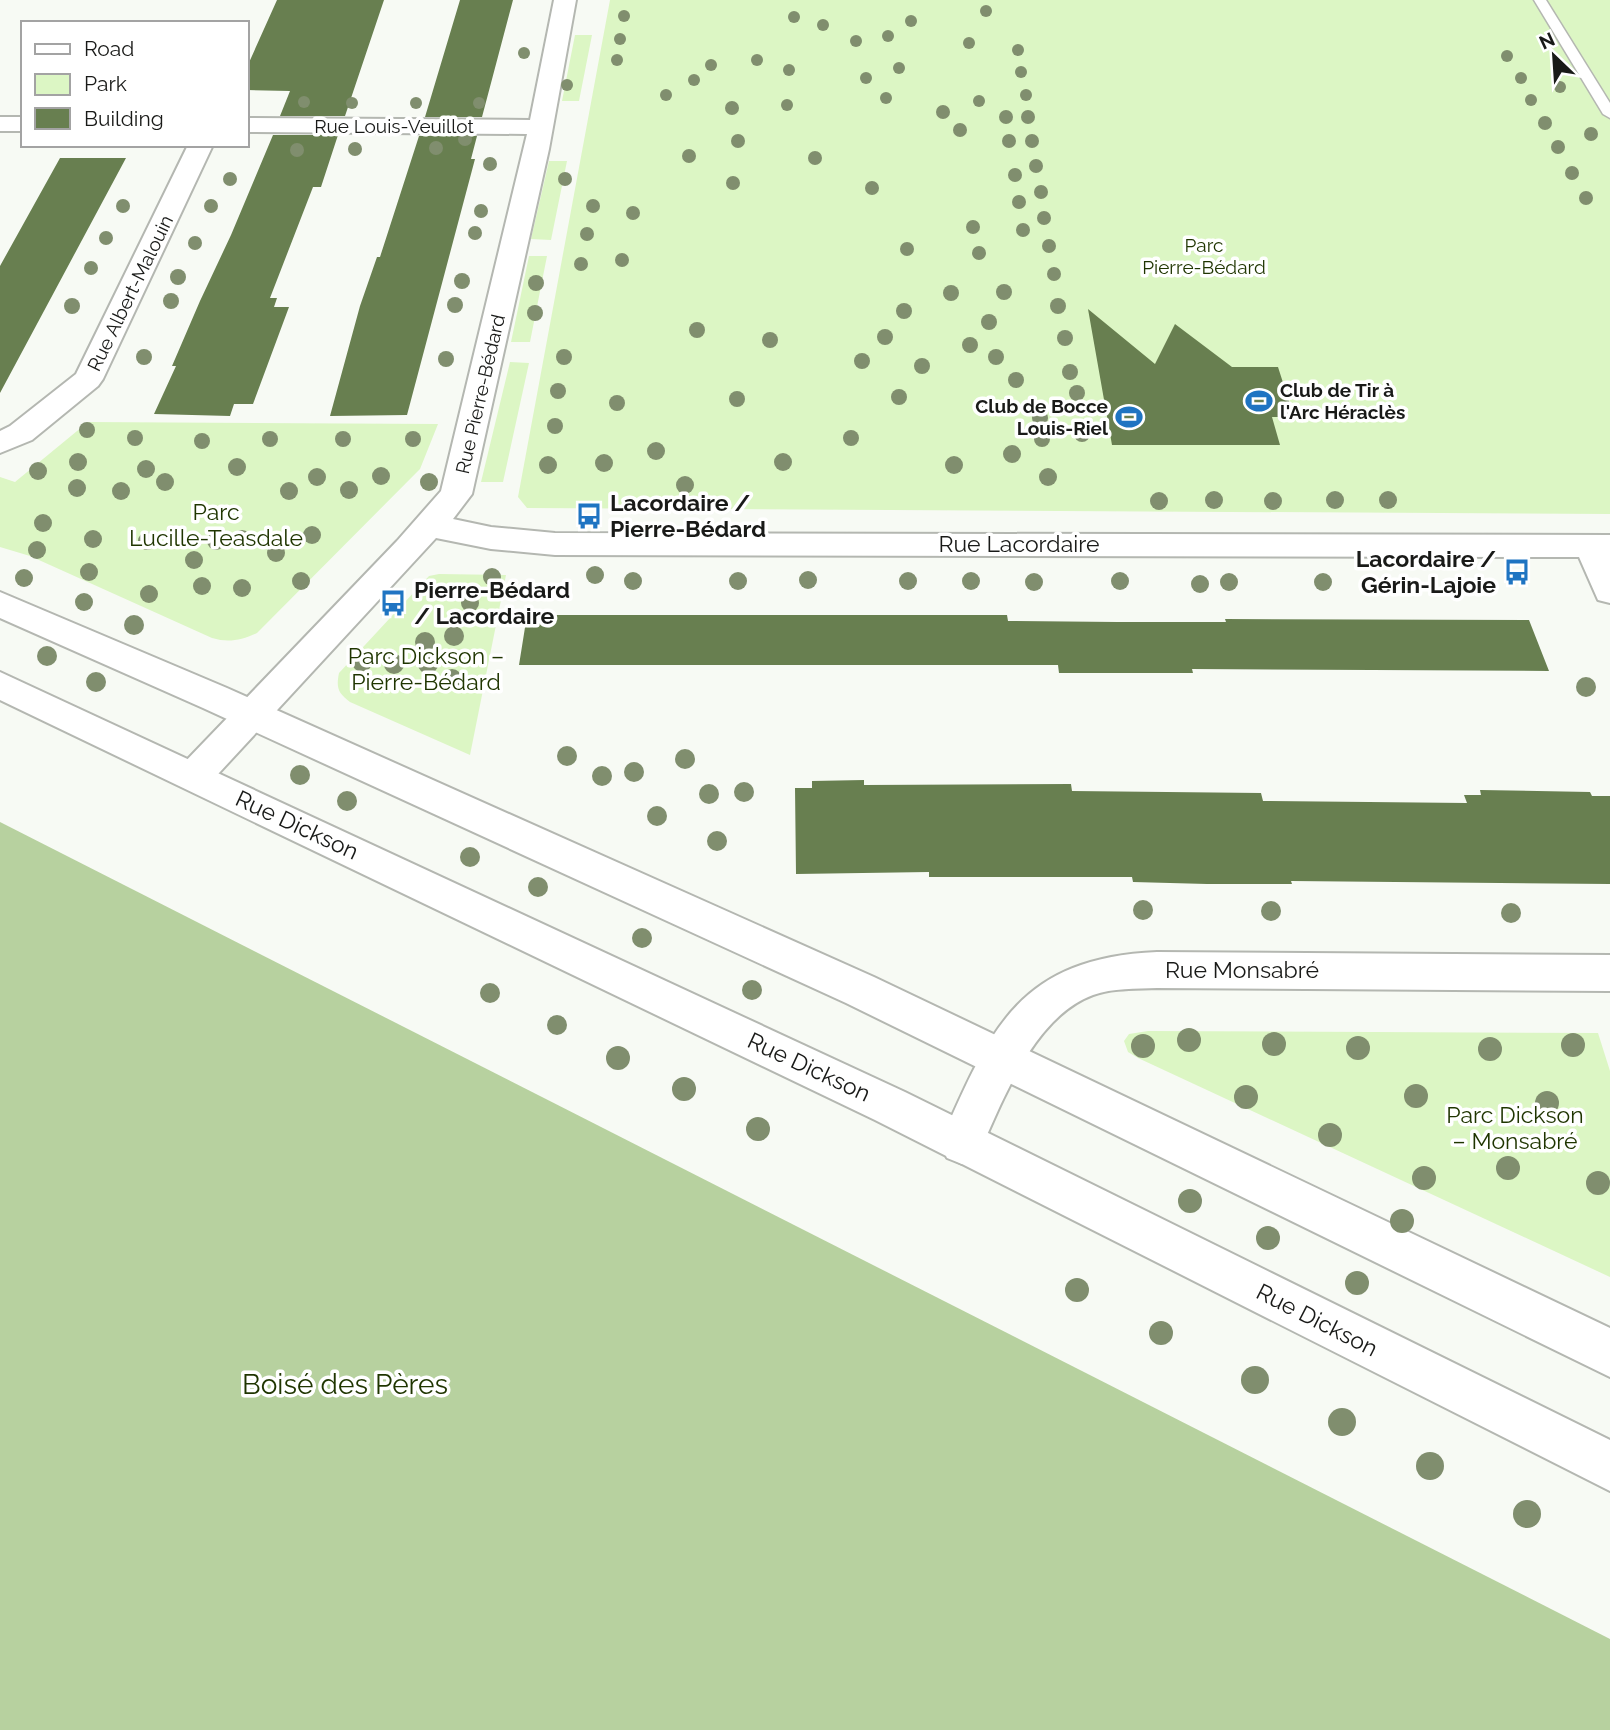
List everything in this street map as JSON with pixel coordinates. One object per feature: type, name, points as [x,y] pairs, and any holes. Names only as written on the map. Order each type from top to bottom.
[{"type":"street","name":"Rue Pierre-Bédard","points":[[194,776],[456,494],[541,127],[565,0]]},
{"type":"street","points":[[0,124],[21,124]]},
{"type":"street","name":"Rue Louis-Veuillot","points":[[248,125],[541,127]]},
{"type":"street","name":"Rue Albert-Malouin","points":[[0,443],[21,433],[88,379],[200,147]]},
{"type":"street","name":"Rue Lacordaire","points":[[430,525],[491,538],[555,544],[1600,546]]},
{"type":"street","points":[[1600,546],[1610,591]]},
{"type":"street","points":[[0,604],[860,990],[1610,1353]]},
{"type":"street","name":"Rue Dickson","points":[[0,685],[865,1094],[1610,1466]]},
{"type":"street","name":"Rue Monsabré","points":[[962,1143],[1001,1058],[1040,1010],[1055,996],[1078,983],[1131,971],[1610,973]]},
{"type":"lane","points":[[1540,0],[1610,114]]},
{"type":"green space","name":"Parc Pierre-Bédard","points":[[610,0],[1610,0],[1610,514],[527,508],[518,497]]},
{"type":"green space","points":[[575,35],[592,35],[579,101],[562,101]]},
{"type":"green space","points":[[549,161],[567,161],[551,240],[531,239]]},
{"type":"green space","points":[[529,256],[547,256],[530,342],[511,342]]},
{"type":"green space","points":[[510,362],[529,363],[503,482],[481,482]]},
{"type":"green space","name":"Parc Lucille-Teasdale","points":[[88,422],[438,424],[420,469],[257,633],[240,639],[218,640],[30,556],[0,547],[0,477],[15,482]]},
{"type":"green space","name":"Parc Dickson – Pierre-Bédard","points":[[506,575],[470,755],[350,702],[340,693],[338,686],[339,673],[429,576]]},
{"type":"green space","name":"Boisé des Pères","points":[[0,822],[1610,1639],[1610,1730],[0,1730]]},
{"type":"green space","name":"Parc Dickson – Monsabré","points":[[1148,1031],[1598,1033],[1610,1071],[1610,1277],[1128,1052],[1124,1041],[1129,1034]]},
{"type":"building","points":[[277,0],[384,0],[345,116],[280,116],[290,91],[248,90],[248,65]]},
{"type":"building","points":[[460,0],[513,0],[482,117],[425,117]]},
{"type":"building","points":[[273,135],[338,135],[321,187],[313,187],[270,298],[277,298],[274,307],[289,307],[253,404],[234,404],[230,416],[154,414],[176,366],[172,366]]},
{"type":"building","points":[[419,136],[477,136],[471,159],[475,159],[407,415],[330,416],[360,306],[377,257],[380,257]]},
{"type":"building","points":[[60,158],[126,158],[0,393],[0,266]]},
{"type":"building","name":"Club de Tir à l'Arc Héraclès","points":[[1088,309],[1155,364],[1175,324],[1232,367],[1278,367],[1294,417],[1272,417],[1280,445],[1112,445]]},
{"type":"building","points":[[527,615],[1007,615],[1008,621],[1117,622],[1226,622],[1225,619],[1529,620],[1549,671],[1192,669],[1193,673],[1059,673],[1058,665],[519,665]]},
{"type":"building","points":[[864,780],[864,785],[1071,784],[1072,791],[1261,793],[1263,801],[1467,803],[1464,795],[1481,795],[1480,790],[1590,792],[1592,796],[1610,796],[1610,884],[1291,881],[1292,884],[1207,884],[1133,882],[1132,877],[929,877],[929,872],[796,874],[795,788],[812,788],[812,781]]},
{"type":"place","name":"Club de Tir à l'Arc Héraclès","points":[[1259,401]]},
{"type":"place","name":"Club de Bocce Louis-Riel","points":[[1129,417]]},
{"type":"place","name":"Lacordaire / Pierre-Bédard","points":[[589,516]]},
{"type":"place","name":"Lacordaire / Gérin-Lajoie","points":[[1517,572]]},
{"type":"place","name":"Pierre-Bédard / Lacordaire","points":[[393,603]]}]
